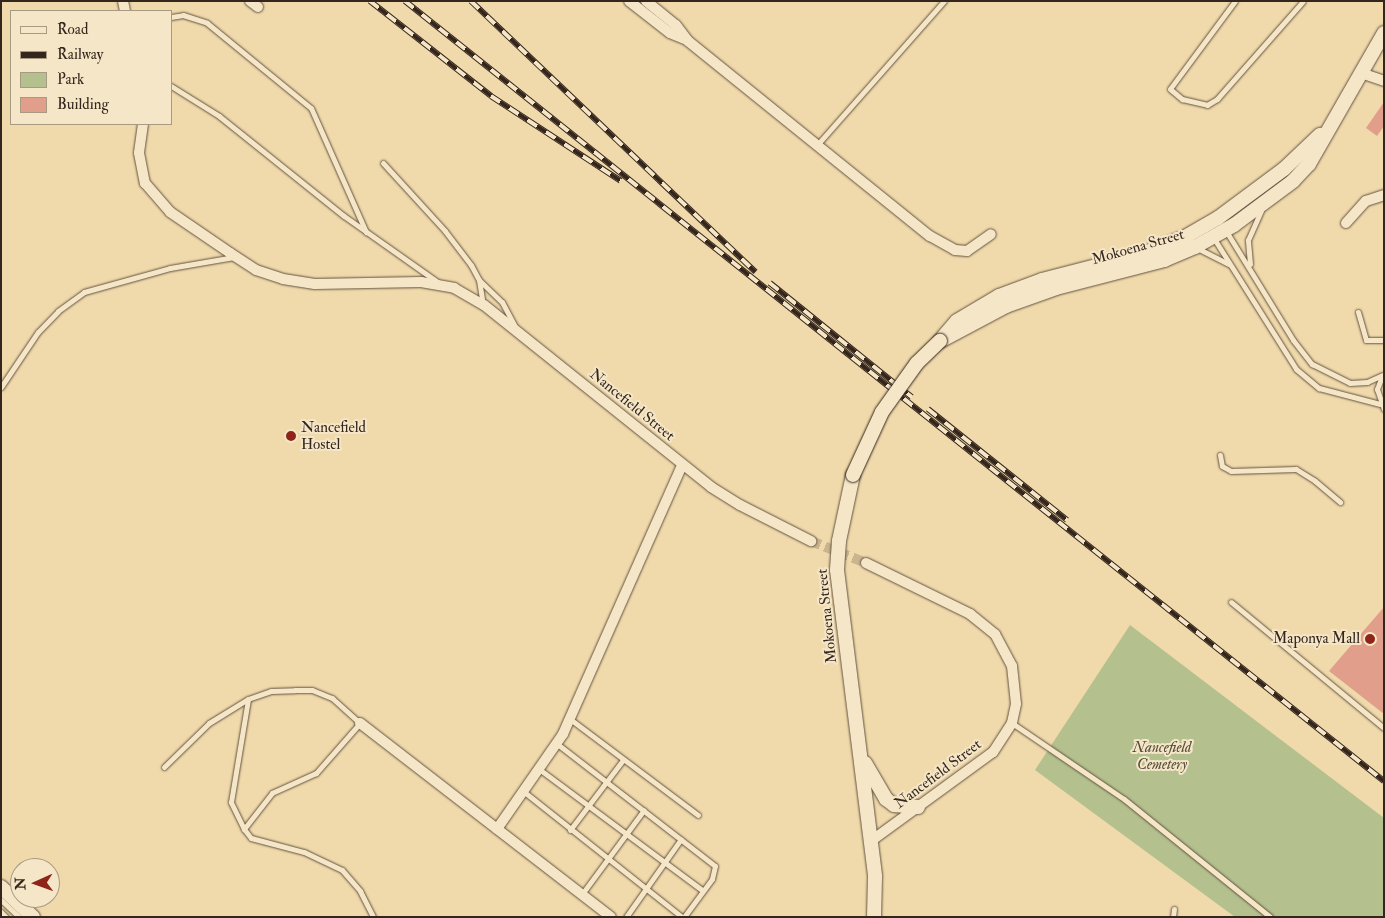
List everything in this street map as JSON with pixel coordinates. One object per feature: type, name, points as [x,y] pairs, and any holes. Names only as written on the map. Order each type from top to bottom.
[{"type":"main road","name":"Mokoena Street","points":[[961,326],[1026,298],[1164,260],[1220,234],[1266,202],[1309,164],[1384,33]]},
{"type":"main road","name":"Mokoena Street","points":[[874,917],[875,877],[837,570],[839,541],[853,475],[882,412],[917,363],[940,340],[961,326],[998,296],[1028,284],[1143,254],[1212,222],[1300,156],[1334,120]]},
{"type":"main road","points":[[859,748],[886,799],[894,805],[918,807]]},
{"type":"main road","points":[[1,887],[33,917]]},
{"type":"street","points":[[629,1],[670,34],[688,40]]},
{"type":"street","points":[[646,1],[676,25],[688,40],[818,145],[948,246],[971,250],[991,234]]},
{"type":"street","points":[[1361,73],[1384,81]]},
{"type":"street","points":[[143,125],[141,169],[154,195],[170,212],[256,270],[283,279],[315,284],[439,283]]},
{"type":"street","points":[[1346,223],[1366,202],[1384,194]]},
{"type":"street","name":"Nancefield Street","points":[[439,283],[484,305],[682,466],[740,505],[812,541]]},
{"type":"street","points":[[497,828],[556,744],[570,719],[682,466]]},
{"type":"street","name":"Nancefield Street","points":[[866,563],[970,614],[995,634],[1012,666],[1016,704],[1012,723],[993,752],[871,841]]},
{"type":"street","points":[[360,723],[611,917]]},
{"type":"lane","points":[[818,145],[944,1]]},
{"type":"lane","points":[[1235,1],[1170,89],[1182,99],[1207,105],[1217,99],[1303,1]]},
{"type":"lane","points":[[172,18],[183,15],[207,23],[311,108],[366,232]]},
{"type":"lane","points":[[172,87],[219,116],[366,232],[439,283]]},
{"type":"lane","points":[[383,164],[445,231],[479,280],[502,302],[519,333]]},
{"type":"lane","points":[[1250,265],[1250,231],[1266,202]]},
{"type":"lane","points":[[1212,222],[1220,234],[1250,265],[1293,340],[1312,364],[1350,383],[1367,382],[1383,374]]},
{"type":"lane","points":[[1212,222],[1220,234],[1236,272],[1286,357],[1307,380],[1335,394],[1382,407]]},
{"type":"lane","points":[[1195,247],[1219,257],[1236,272]]},
{"type":"lane","points":[[1,387],[38,332],[58,311],[84,292],[170,268],[235,256]]},
{"type":"lane","points":[[479,280],[484,305]]},
{"type":"lane","points":[[1358,312],[1366,340],[1384,340]]},
{"type":"lane","points":[[1382,407],[1377,389],[1383,374]]},
{"type":"lane","points":[[1220,455],[1222,466],[1230,471],[1296,469],[1315,481],[1340,502]]},
{"type":"lane","points":[[1231,602],[1384,728]]},
{"type":"lane","points":[[164,767],[209,723],[248,699],[271,691],[312,690],[332,698],[360,723],[316,773],[272,793],[244,829]]},
{"type":"lane","points":[[248,699],[231,802],[244,829],[251,838],[296,849],[342,870],[360,891],[373,917]]},
{"type":"lane","points":[[570,719],[698,815]]},
{"type":"lane","points":[[1012,723],[1124,799],[1270,917]]},
{"type":"lane","points":[[523,791],[646,890],[683,917],[703,891],[714,875],[715,866],[556,744]]},
{"type":"lane","points":[[570,830],[623,760]]},
{"type":"lane","points":[[538,769],[588,804],[703,891]]},
{"type":"lane","points":[[582,894],[644,810]]},
{"type":"lane","points":[[626,917],[681,839]]},
{"type":"lane","points":[[1,900],[19,917]]},
{"type":"lane","points":[[1173,917],[1174,909]]},
{"type":"lane","points":[[1,912],[6,917]]},
{"type":"green space","name":"Nancefield Cemetery","points":[[1130,625],[1384,818],[1384,917],[1235,917],[1035,770]]},
{"type":"building","points":[[1384,102],[1384,126],[1377,136],[1366,128]]},
{"type":"building","name":"Maponya Mall","points":[[1384,607],[1384,714],[1329,671]]},
{"type":"tunnel","points":[[811,541],[866,563]]},
{"type":"railway","points":[[370,1],[491,96],[621,181]]},
{"type":"railway","points":[[405,1],[1384,781]]},
{"type":"railway","points":[[471,1],[756,272]]},
{"type":"railway","points":[[770,283],[912,397]]},
{"type":"railway","points":[[928,409],[1067,520]]},
{"type":"place","name":"Nancefield Hostel","points":[[291,436]]},
{"type":"place","name":"Maponya Mall","points":[[1370,639]]}]
